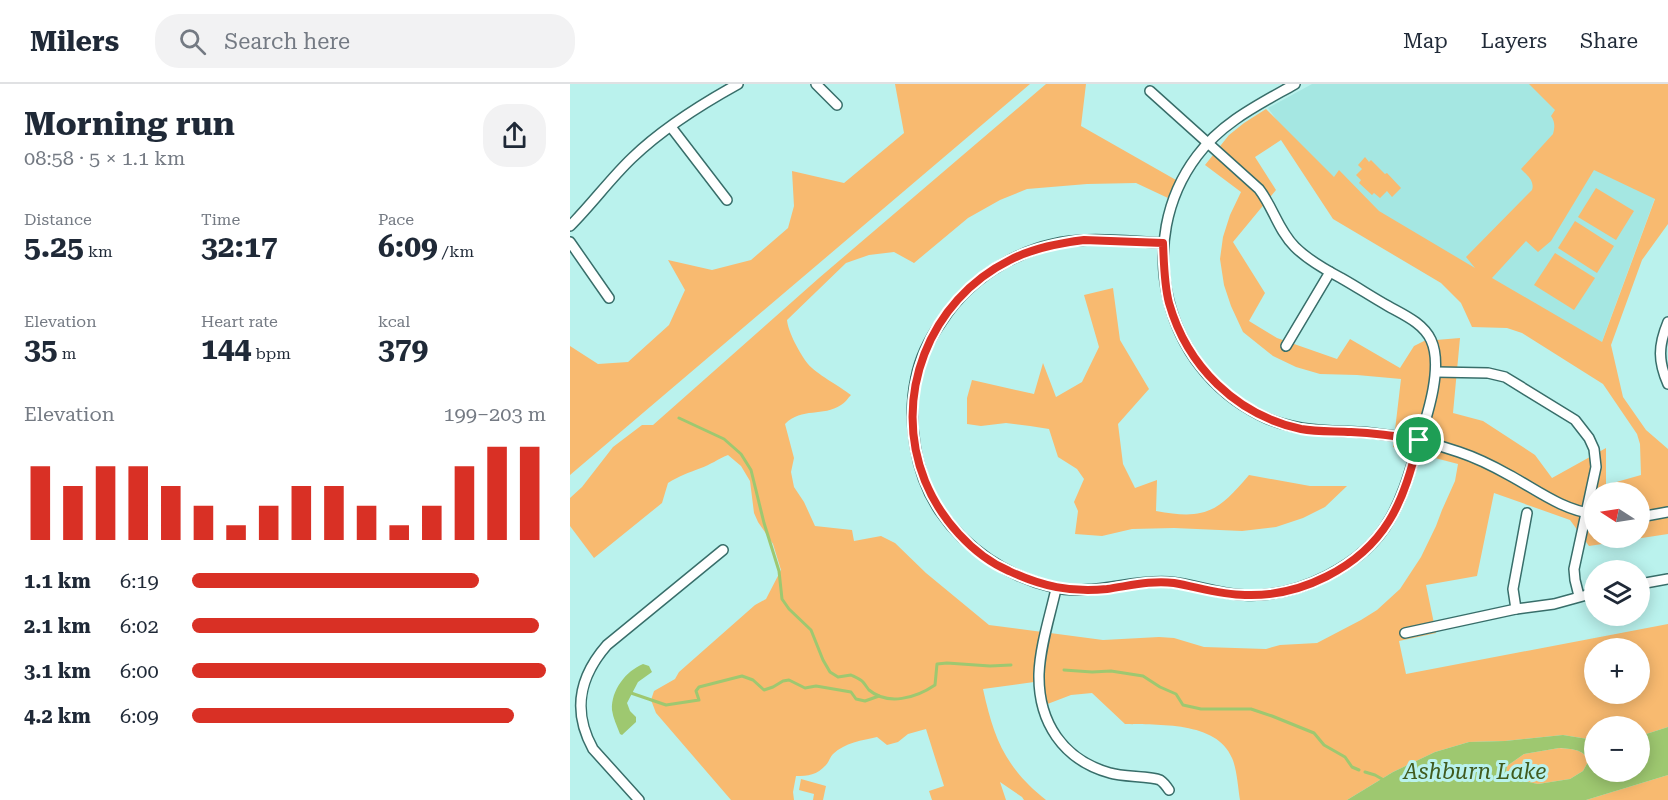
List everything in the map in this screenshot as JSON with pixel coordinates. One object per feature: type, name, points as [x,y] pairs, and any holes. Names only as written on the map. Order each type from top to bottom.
[{"type":"street","points":[[570,226],[633,157],[703,104],[738,84]]},
{"type":"street","points":[[816,84],[837,105]]},
{"type":"street","points":[[1295,84],[1239,116],[1208,142],[1196,157],[1175,196],[1163,243],[1167,291],[1179,332],[1190,352],[1202,368],[1229,395],[1261,416],[1302,429],[1371,433],[1419,440],[1480,459],[1564,507],[1584,511]]},
{"type":"street","points":[[1150,91],[1259,189],[1266,198],[1277,224],[1295,248],[1310,260],[1416,323],[1429,337],[1436,357],[1436,372],[1419,440],[1390,520],[1378,537],[1347,565],[1316,582],[1282,591],[1244,596],[1170,582],[1087,590],[1056,589],[1007,571],[992,562],[963,538],[939,510],[922,474],[916,447],[913,402],[916,377],[932,338],[952,307],[983,277],[1009,260],[1035,249],[1084,240],[1163,243]]},
{"type":"street","points":[[670,127],[727,200]]},
{"type":"street","points":[[570,242],[609,298]]},
{"type":"street","points":[[1286,346],[1330,272]]},
{"type":"street","points":[[1668,322],[1662,337],[1660,359],[1668,384]]},
{"type":"street","points":[[1436,372],[1497,374],[1575,420],[1589,438],[1594,449],[1594,482]]},
{"type":"street","points":[[1650,515],[1668,512]]},
{"type":"street","points":[[1516,609],[1513,589],[1527,513]]},
{"type":"street","points":[[1579,596],[1574,569],[1584,536]]},
{"type":"street","points":[[639,800],[593,749],[588,740],[580,711],[583,683],[588,669],[607,645],[723,550]]},
{"type":"street","points":[[1650,582],[1668,579]]},
{"type":"street","points":[[1056,589],[1039,671],[1040,695],[1049,725],[1067,751],[1081,761],[1117,776],[1159,780],[1170,789]]},
{"type":"street","points":[[1405,633],[1516,609],[1554,604],[1584,595]]},
{"type":"shaded area","points":[[895,84],[1030,84],[570,475],[570,346],[598,364],[628,362],[669,325],[685,290],[668,260],[712,270],[751,260],[788,228],[794,206],[792,171],[844,183],[904,133]]},
{"type":"shaded area","points":[[1046,84],[1086,84],[1081,126],[1176,180],[1168,198],[1136,183],[1027,189],[1000,200],[968,218],[914,263],[894,252],[869,255],[846,263],[787,320],[795,343],[808,364],[816,372],[851,395],[834,409],[798,416],[785,424],[794,458],[791,472],[794,487],[815,526],[852,530],[854,541],[881,536],[895,543],[926,573],[989,625],[1103,640],[1174,638],[1204,647],[1266,649],[1280,645],[1317,643],[1377,610],[1400,589],[1421,557],[1436,526],[1455,481],[1458,464],[1393,447],[1401,379],[1320,374],[1296,367],[1273,356],[1243,332],[1224,285],[1220,259],[1223,237],[1241,192],[1205,165],[1229,135],[1266,109],[1334,177],[1339,170],[1379,211],[1475,268],[1466,257],[1532,190],[1531,181],[1521,169],[1553,134],[1554,125],[1551,116],[1555,110],[1529,84],[1668,84],[1668,224],[1642,260],[1611,345],[1623,397],[1646,430],[1668,449],[1668,534],[1650,537],[1650,482],[1616,482],[1641,475],[1640,444],[1637,434],[1603,384],[1522,333],[1507,328],[1472,327],[1461,303],[1441,283],[1333,219],[1281,140],[1255,157],[1276,190],[1233,242],[1265,293],[1249,321],[1277,338],[1337,359],[1350,339],[1400,368],[1414,346],[1424,341],[1460,338],[1453,413],[1483,421],[1535,455],[1552,478],[1606,448],[1606,482],[1584,482],[1584,539],[1570,520],[1494,493],[1477,576],[1426,585],[1436,633],[1399,641],[1406,674],[1584,640],[1584,704],[1650,704],[1650,638],[1595,638],[1668,624],[1668,727],[1650,733],[1650,716],[1584,716],[1584,738],[1563,735],[1469,742],[1435,752],[1393,772],[1347,800],[1240,800],[1232,758],[1224,746],[1213,737],[1185,727],[1125,724],[1092,693],[1071,695],[1037,708],[1034,682],[983,689],[992,723],[1003,751],[1020,776],[1046,800],[1024,800],[1000,782],[1006,800],[932,800],[929,791],[944,786],[926,729],[908,734],[898,742],[887,745],[877,737],[843,747],[833,754],[827,764],[816,773],[796,776],[794,800],[731,800],[656,713],[651,700],[654,691],[675,679],[679,672],[755,605],[766,599],[781,570],[773,544],[754,513],[750,481],[741,466],[728,455],[676,478],[668,483],[662,503],[594,558],[570,526],[570,498],[582,487],[613,447],[642,425],[653,425],[819,278]],"holes":[[[1594,170],[1655,199],[1602,342],[1492,278],[1526,241],[1538,252],[1551,241]]]},
{"type":"shaded area","points":[[1312,84],[1668,84],[1668,163],[1594,363],[1349,222],[1268,108]]},
{"type":"shaded area","points":[[1365,157],[1385,174],[1387,173],[1401,188],[1392,197],[1387,191],[1380,198],[1374,193],[1372,195],[1359,183],[1361,180],[1356,175],[1362,169],[1358,165]]},
{"type":"shaded area","points":[[1596,188],[1634,211],[1616,240],[1578,217]]},
{"type":"shaded area","points":[[1575,221],[1614,246],[1597,273],[1558,248]]},
{"type":"shaded area","points":[[1555,253],[1595,278],[1574,310],[1534,285]]},
{"type":"shaded area","points":[[1113,288],[1120,340],[1149,389],[1118,424],[1123,464],[1135,488],[1157,480],[1156,511],[1187,514],[1209,510],[1228,498],[1249,475],[1310,486],[1347,486],[1325,507],[1303,518],[1276,527],[1242,531],[1132,529],[1102,536],[1075,534],[1078,511],[1074,502],[1084,479],[1077,469],[1058,457],[1049,429],[1006,423],[981,426],[967,424],[967,398],[972,380],[1034,394],[1043,363],[1056,397],[1082,382],[1099,347],[1084,295]]},
{"type":"shaded area","points":[[1559,748],[1576,750],[1584,755],[1584,769],[1570,779],[1538,784],[1509,778],[1506,773],[1507,766],[1524,754]]},
{"type":"shaded area","points":[[1668,775],[1668,800],[1586,800],[1650,782]]},
{"type":"shaded area","points":[[801,779],[826,786],[823,800],[813,800],[814,794],[799,790]]},
{"type":"water","points":[[643,664],[649,666],[652,672],[638,682],[627,703],[630,711],[636,717],[636,722],[622,735],[612,710],[614,695],[625,676]]},
{"type":"water","name":"Ashburn Lake","points":[[1668,727],[1668,775],[1650,780],[1650,733]]},
{"type":"water","name":"Ashburn Lake","points":[[1563,735],[1584,738],[1584,755],[1572,749],[1559,748],[1524,754],[1507,766],[1506,773],[1509,778],[1538,784],[1570,779],[1584,769],[1584,782],[1645,782],[1586,800],[1347,800],[1393,772],[1435,752],[1469,742]]},
{"type":"waterway","points":[[679,418],[724,439],[741,454],[751,470],[779,571],[782,599],[811,630],[830,672],[838,677],[851,675],[862,681],[869,690],[877,695],[893,699],[911,697],[935,685],[937,664],[1011,665]]},
{"type":"waterway","points":[[1064,670],[1111,671],[1143,676],[1176,694],[1183,705],[1201,709],[1251,709],[1272,716],[1314,733],[1324,745],[1345,757],[1352,767],[1359,770]]},
{"type":"waterway","points":[[631,693],[666,705],[699,700],[696,691],[699,687],[742,676],[753,680],[764,690],[789,680],[805,688],[816,686],[851,692],[856,699],[865,701],[879,696]]},
{"type":"waterway","points":[[1365,772],[1382,779]]},
{"type":"route","points":[[1108,240],[1163,243],[1165,281],[1179,332],[1202,368],[1239,403],[1261,416],[1302,429],[1371,433],[1419,440],[1399,499],[1390,520],[1378,537],[1347,565],[1316,582],[1282,591],[1244,596],[1170,582],[1152,582],[1105,589],[1056,589],[1007,571],[992,562],[963,538],[939,510],[922,474],[916,447],[913,402],[916,377],[922,359],[941,322],[964,294],[996,268],[1035,249],[1070,242],[1108,240]]}]
